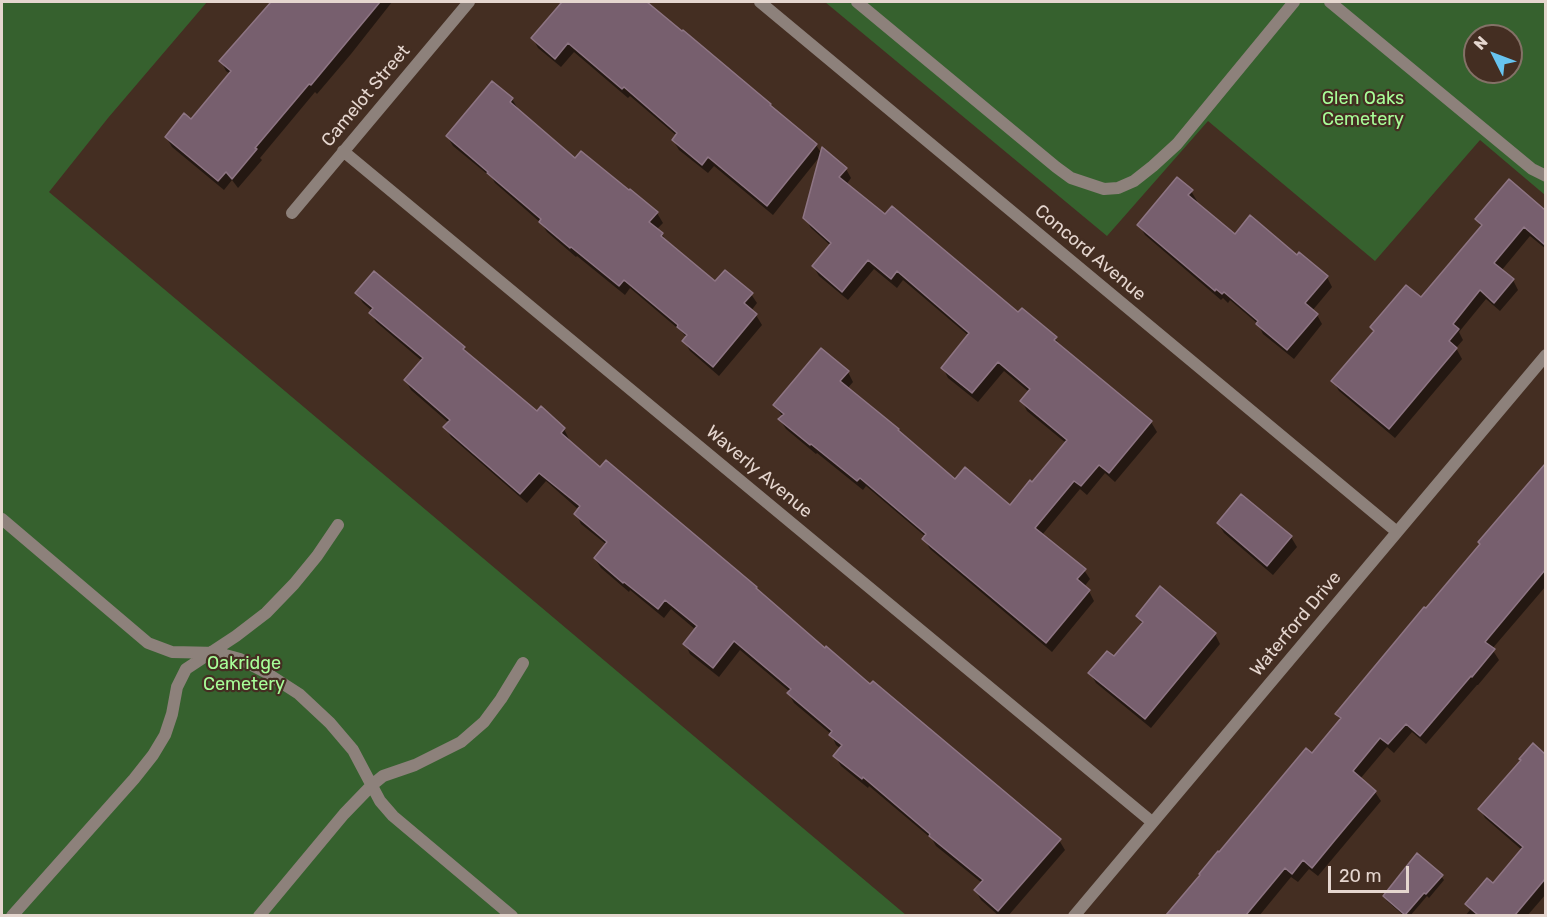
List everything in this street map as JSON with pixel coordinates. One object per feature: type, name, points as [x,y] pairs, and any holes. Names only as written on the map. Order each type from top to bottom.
[{"type":"street","name":"Camelot Street","points":[[292,213],[469,2]]},
{"type":"street","name":"Concord Avenue","points":[[760,2],[1397,532]]},
{"type":"street","points":[[857,2],[1056,167],[1071,178],[1104,189],[1118,188],[1134,181],[1177,144],[1294,2]]},
{"type":"street","points":[[1330,2],[1532,169],[1545,176]]},
{"type":"street","name":"Waverly Avenue","points":[[343,151],[1152,822]]},
{"type":"street","name":"Waterford Drive","points":[[1074,915],[1545,355]]},
{"type":"street","points":[[2,519],[147,643],[172,652],[209,652],[240,659],[266,672],[299,694],[330,723],[353,750],[380,801],[393,816],[512,915]]},
{"type":"street","points":[[12,915],[153,755],[165,735],[177,687],[186,669],[266,613],[306,570],[338,525]]},
{"type":"street","points":[[259,915],[344,814],[372,785],[383,776],[425,760],[461,742],[484,722],[524,663]]},
{"type":"green space","name":"Oakridge Cemetery","points":[[2,2],[207,2],[108,118],[49,192],[906,915],[2,916]]},
{"type":"green space","name":"Glen Oaks Cemetery","points":[[825,2],[1545,2],[1545,195],[1480,140],[1375,261],[1208,121],[1107,236]]},
{"type":"building","points":[[271,2],[380,2],[255,148],[257,149],[232,179],[226,172],[218,181],[165,137],[184,113],[191,119],[231,71],[219,61]]},
{"type":"building","points":[[562,2],[647,2],[817,144],[767,206],[708,157],[702,165],[672,140],[677,133],[568,43],[555,59],[531,38]]},
{"type":"building","points":[[492,81],[513,98],[510,102],[575,158],[581,151],[658,212],[649,222],[663,233],[661,236],[715,281],[725,270],[753,293],[744,303],[757,314],[713,367],[682,341],[687,335],[677,327],[678,325],[624,280],[619,286],[570,248],[539,222],[541,219],[446,136]]},
{"type":"building","points":[[822,147],[847,168],[839,177],[885,214],[892,206],[1018,312],[1022,308],[1057,337],[1054,340],[1152,421],[1109,473],[1099,465],[1081,486],[1074,481],[1035,528],[1086,569],[1077,579],[1090,590],[1046,643],[922,539],[926,534],[860,478],[857,481],[778,419],[784,414],[773,405],[821,348],[849,371],[840,381],[955,479],[965,467],[1010,505],[1067,440],[1020,401],[1030,389],[998,362],[972,393],[941,368],[969,333],[897,271],[891,279],[868,260],[842,292],[812,266],[831,243],[803,218]]},
{"type":"building","points":[[1177,177],[1193,190],[1188,195],[1235,234],[1250,215],[1297,255],[1299,252],[1328,276],[1305,303],[1318,314],[1287,350],[1256,324],[1258,321],[1224,292],[1222,294],[1216,289],[1215,291],[1137,225]]},
{"type":"building","points":[[1509,179],[1545,210],[1545,245],[1524,227],[1494,263],[1514,279],[1494,303],[1480,290],[1453,324],[1459,329],[1449,341],[1457,348],[1389,429],[1331,381],[1374,331],[1370,327],[1406,285],[1421,297],[1482,225],[1475,219]]},
{"type":"building","points":[[374,271],[537,411],[541,406],[565,428],[561,433],[600,467],[606,460],[757,587],[825,648],[826,646],[870,684],[873,681],[1061,839],[998,911],[974,890],[983,880],[863,777],[862,779],[833,756],[842,745],[829,735],[832,731],[787,693],[791,689],[734,641],[713,668],[683,644],[697,626],[665,600],[658,609],[594,558],[607,542],[574,514],[580,506],[539,473],[520,494],[443,427],[450,420],[404,380],[423,358],[369,313],[373,308],[355,293]]},
{"type":"building","points":[[1545,464],[1545,570],[1485,642],[1495,649],[1420,736],[1406,724],[1388,744],[1380,738],[1353,771],[1376,791],[1312,868],[1303,860],[1292,874],[1285,868],[1246,915],[1166,915],[1306,748],[1312,753],[1341,718],[1335,714]]},
{"type":"building","points":[[1241,494],[1292,536],[1267,566],[1217,523]]},
{"type":"building","points":[[1160,586],[1216,633],[1145,719],[1088,673],[1107,651],[1114,656],[1143,622],[1136,616]]},
{"type":"building","points":[[1533,743],[1545,754],[1545,879],[1515,915],[1478,915],[1465,904],[1487,878],[1493,883],[1523,847],[1478,809]]},
{"type":"building","points":[[1417,853],[1443,875],[1405,915],[1383,896]]}]
